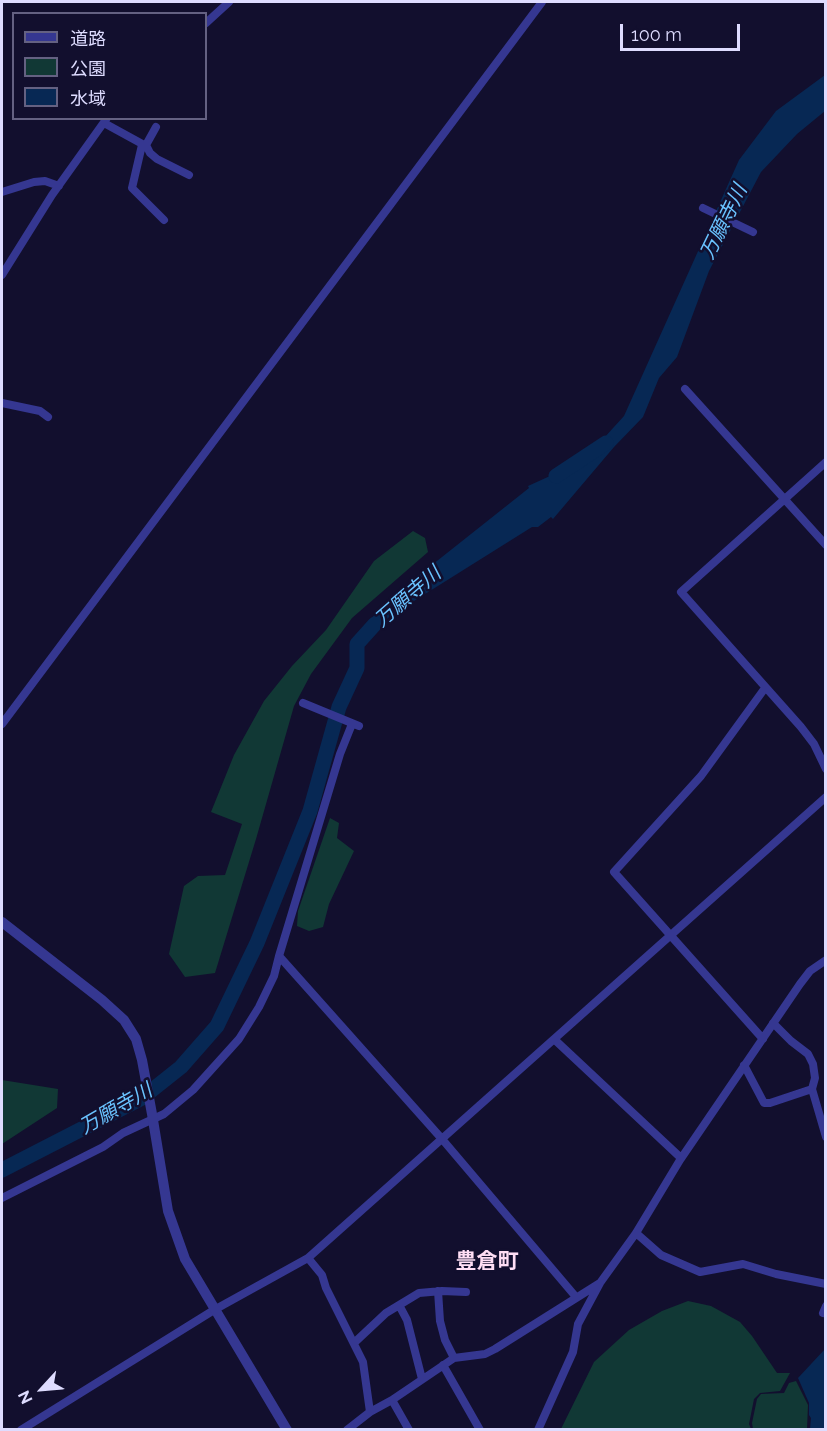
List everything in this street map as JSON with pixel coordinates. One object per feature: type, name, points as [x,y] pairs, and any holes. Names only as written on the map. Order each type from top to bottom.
[{"type":"street","points":[[207,22],[229,2]]},
{"type":"street","points":[[2,724],[542,2]]},
{"type":"street","points":[[2,275],[58,186],[106,121],[144,145],[153,157],[189,175]]},
{"type":"street","points":[[156,127],[144,145],[132,188],[164,220]]},
{"type":"street","points":[[2,192],[34,182],[45,181],[58,186]]},
{"type":"street","points":[[703,208],[750,230]]},
{"type":"street","points":[[685,389],[825,545]]},
{"type":"street","points":[[2,403],[40,411],[48,417]]},
{"type":"street","points":[[825,462],[681,592],[814,744],[825,769]]},
{"type":"street","points":[[763,1039],[614,872],[701,777],[765,688]]},
{"type":"street","points":[[2,1198],[104,1147],[153,1116],[164,1114],[193,1090],[239,1039],[260,1008],[274,976],[340,754],[353,724],[303,703]]},
{"type":"street","points":[[21,1430],[214,1310],[308,1258],[825,797]]},
{"type":"street","points":[[2,922],[84,985],[124,1020],[135,1039],[142,1060],[153,1116],[168,1211],[184,1259],[287,1430]]},
{"type":"street","points":[[279,956],[442,1139],[576,1297]]},
{"type":"street","points":[[538,1430],[573,1352],[578,1324],[600,1283],[636,1233],[681,1158],[773,1023],[810,971],[825,960]]},
{"type":"street","points":[[773,1023],[808,1054],[813,1064],[815,1078],[813,1089],[825,1137]]},
{"type":"street","points":[[555,1040],[681,1158]]},
{"type":"street","points":[[744,1065],[764,1103],[813,1089]]},
{"type":"street","points":[[636,1233],[661,1255],[700,1272],[742,1264],[825,1284]]},
{"type":"street","points":[[308,1258],[322,1275],[326,1288],[363,1362],[370,1412]]},
{"type":"street","points":[[347,1430],[370,1412],[392,1400],[454,1358],[485,1354],[495,1349],[600,1283]]},
{"type":"street","points":[[438,1291],[440,1321],[445,1340],[454,1358]]},
{"type":"street","points":[[354,1344],[386,1313],[419,1293],[466,1292]]},
{"type":"street","points":[[399,1305],[407,1320],[422,1379]]},
{"type":"street","points":[[443,1365],[480,1430]]},
{"type":"street","points":[[392,1400],[409,1430]]},
{"type":"green space","points":[[413,531],[425,538],[428,552],[352,618],[311,674],[294,706],[215,973],[185,977],[169,954],[184,886],[198,876],[225,875],[242,824],[211,812],[234,755],[264,701],[292,666],[326,630],[374,561]]},
{"type":"green space","points":[[330,818],[339,823],[337,838],[354,851],[329,904],[323,927],[309,931],[297,926],[298,911]]},
{"type":"green space","points":[[2,1080],[58,1089],[57,1108],[2,1144]]},
{"type":"green space","points":[[688,1301],[711,1306],[740,1322],[777,1373],[790,1373],[780,1391],[760,1393],[754,1399],[749,1424],[751,1429],[561,1429],[594,1362],[629,1330],[662,1311]]},
{"type":"green space","points":[[796,1381],[808,1405],[807,1429],[753,1429],[757,1399],[761,1394],[784,1393],[789,1383]]},
{"type":"water","points":[[825,75],[825,111],[797,134],[761,172],[709,271],[677,357],[659,378],[643,417],[614,447],[553,519],[551,517],[538,527],[532,527],[390,616],[365,641],[357,634],[389,599],[529,488],[528,486],[583,461],[624,416],[739,160],[776,111]]},
{"type":"water","points":[[825,1349],[825,1429],[810,1429],[809,1403],[798,1378]]},
{"type":"waterway","name":"万願寺川","points":[[556,476],[606,443]]},
{"type":"waterway","name":"万願寺川","points":[[2,1170],[142,1098],[181,1067],[217,1026],[257,943],[310,811],[339,707],[357,668],[357,644],[375,624]]},
{"type":"district","name":"豊倉町","points":[[487,1262]]}]
